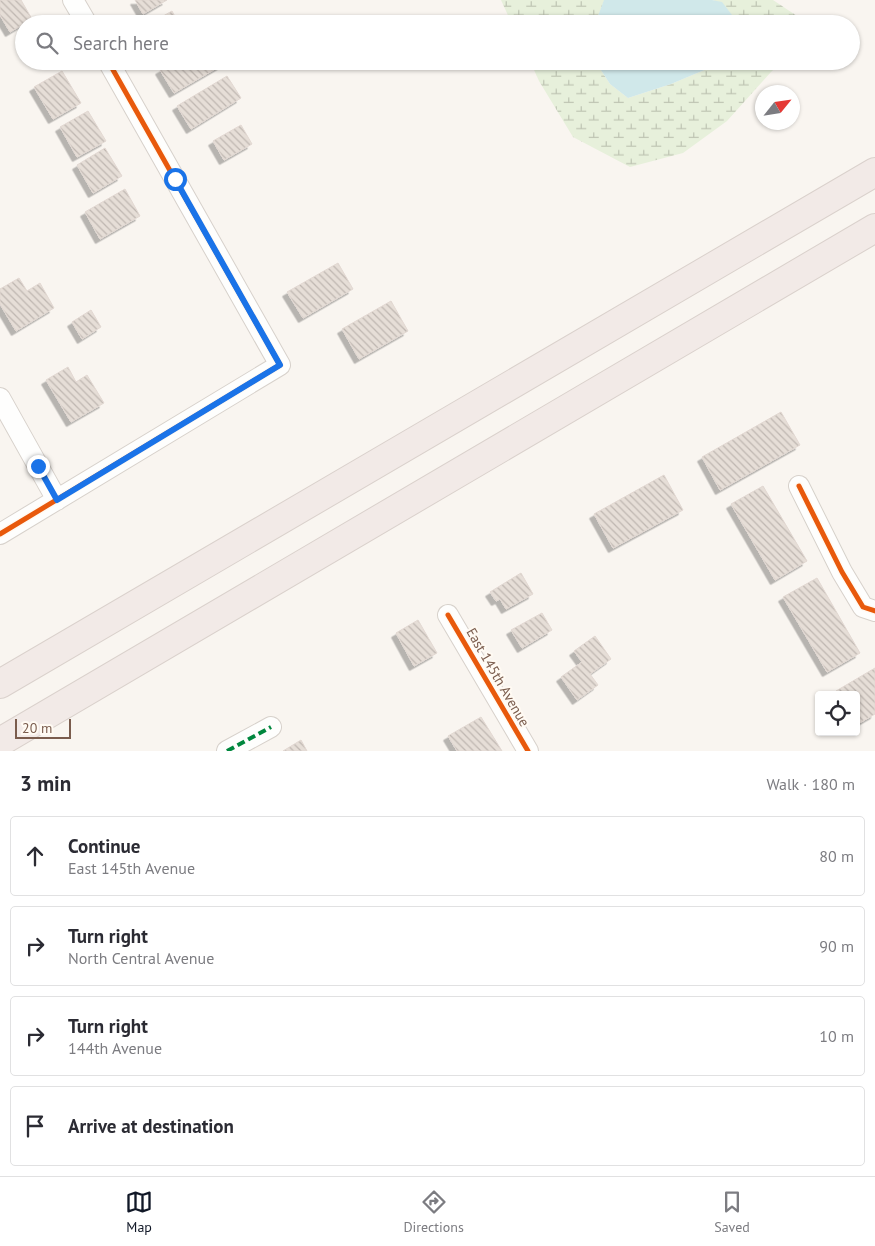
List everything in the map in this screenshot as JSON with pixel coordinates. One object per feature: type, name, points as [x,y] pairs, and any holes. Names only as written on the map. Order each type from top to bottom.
[{"type":"highway","points":[[0,684],[875,172]]},
{"type":"highway","points":[[0,742],[875,228]]},
{"type":"street","points":[[73,0],[82,15]]},
{"type":"street","points":[[0,534],[280,365],[113,70]]},
{"type":"street","points":[[0,398],[57,500]]},
{"type":"street","points":[[799,486],[842,572],[863,607],[875,611]]},
{"type":"street","name":"East 145th Avenue","points":[[448,615],[528,751]]},
{"type":"street","points":[[227,751],[271,727]]},
{"type":"green space","points":[[501,0],[604,0],[599,15],[508,15]]},
{"type":"green space","points":[[712,0],[773,0],[796,15],[732,15],[722,3]]},
{"type":"green space","points":[[534,70],[601,70],[610,84],[628,98],[671,84],[704,70],[773,70],[759,85],[755,85],[755,90],[727,121],[683,153],[630,167],[573,137]]},
{"type":"water","points":[[604,0],[712,0],[722,2],[732,15],[598,15]]},
{"type":"water","points":[[601,70],[704,70],[671,84],[628,98],[610,84]]},
{"type":"building","points":[[0,0],[21,0],[30,15],[15,15],[15,29],[10,32],[0,15]]},
{"type":"building","points":[[135,0],[167,0],[143,14]]},
{"type":"building","points":[[172,11],[174,15],[165,15]]},
{"type":"building","points":[[160,70],[213,70],[174,93]]},
{"type":"building","points":[[62,71],[81,103],[53,119],[34,87]]},
{"type":"building","points":[[227,76],[241,98],[191,129],[177,106]]},
{"type":"building","points":[[88,111],[106,141],[77,157],[60,127]]},
{"type":"building","points":[[241,125],[252,144],[224,160],[213,141]]},
{"type":"building","points":[[105,148],[122,176],[93,193],[77,165]]},
{"type":"building","points":[[125,189],[140,216],[100,239],[85,212]]},
{"type":"building","points":[[338,263],[353,289],[303,318],[287,292]]},
{"type":"building","points":[[19,278],[27,291],[40,283],[54,308],[16,331],[0,304],[0,289]]},
{"type":"building","points":[[391,301],[408,331],[359,359],[342,329]]},
{"type":"building","points":[[91,310],[101,327],[82,339],[72,322]]},
{"type":"building","points":[[68,367],[76,382],[87,375],[104,403],[71,422],[46,380]]},
{"type":"building","points":[[781,412],[800,445],[720,490],[702,457]]},
{"type":"building","points":[[664,475],[683,510],[613,548],[594,514]]},
{"type":"building","points":[[763,486],[807,561],[775,580],[731,504]]},
{"type":"building","points":[[521,573],[533,594],[506,609],[500,599],[496,601],[490,592]]},
{"type":"building","points":[[817,578],[860,653],[827,672],[783,597]]},
{"type":"building","points":[[542,613],[552,630],[522,648],[511,630]]},
{"type":"building","points":[[418,620],[437,653],[414,666],[396,633]]},
{"type":"building","points":[[595,636],[611,659],[590,674],[598,685],[577,700],[561,677],[582,662],[574,651]]},
{"type":"building","points":[[875,668],[875,714],[860,723],[860,691],[836,691]]},
{"type":"building","points":[[481,717],[502,751],[457,751],[448,736]]},
{"type":"building","points":[[301,740],[307,751],[283,751]]},
{"type":"marked path","points":[[227,751],[271,727]]},
{"type":"cycle path","points":[[0,534],[280,365],[113,70]]},
{"type":"cycle path","points":[[799,486],[842,572],[863,607],[875,611]]},
{"type":"cycle path","points":[[448,615],[528,751]]},
{"type":"route","points":[[38,466],[57,500],[280,365],[175,179]]}]
